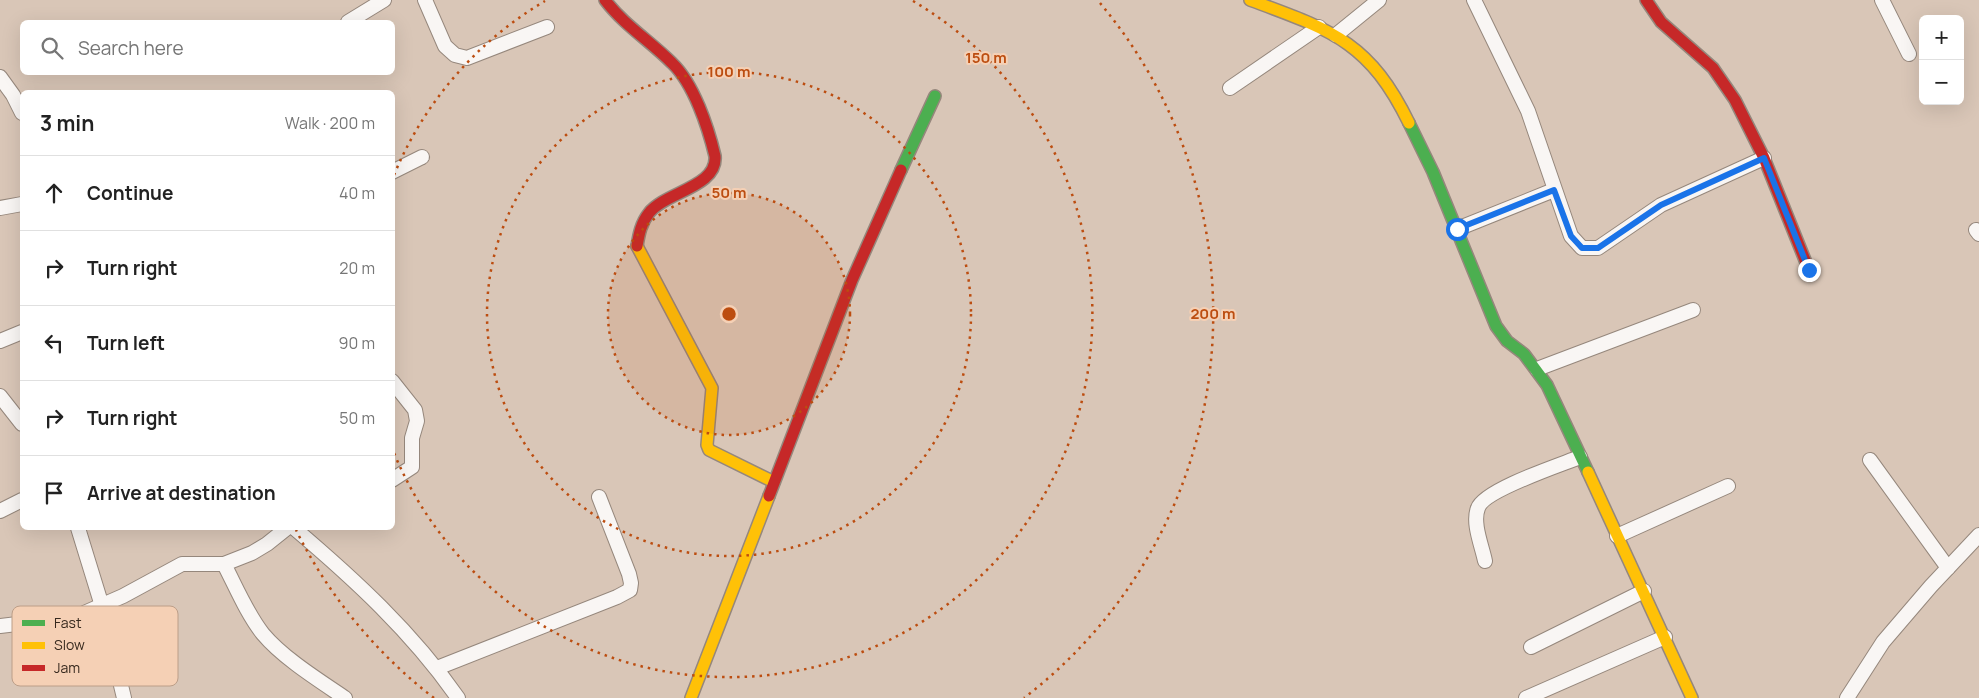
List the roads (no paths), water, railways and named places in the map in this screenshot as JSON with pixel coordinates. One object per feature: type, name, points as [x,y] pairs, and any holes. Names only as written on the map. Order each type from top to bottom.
[{"type":"street","points":[[351,20],[384,0]]},
{"type":"street","points":[[426,0],[445,46],[455,55],[467,58],[547,27]]},
{"type":"street","points":[[605,0],[619,16],[682,73],[697,103],[714,153],[715,165],[711,172],[702,180],[655,206],[643,218],[637,233],[637,248],[712,388],[707,439],[709,450],[774,482]]},
{"type":"street","points":[[1250,0],[1336,35],[1367,60],[1393,95],[1433,172],[1496,326],[1507,341],[1524,354],[1537,370],[1666,637],[1692,698]]},
{"type":"street","points":[[1336,35],[1379,0]]},
{"type":"street","points":[[1474,0],[1528,111],[1571,236],[1582,248],[1590,249],[1608,242],[1676,197],[1764,158]]},
{"type":"street","points":[[1646,0],[1661,22],[1713,68],[1739,107],[1764,158],[1809,270]]},
{"type":"street","points":[[1882,0],[1910,54]]},
{"type":"street","points":[[1230,88],[1319,27]]},
{"type":"street","points":[[0,77],[13,95],[20,110]]},
{"type":"street","points":[[691,698],[852,280],[934,96]]},
{"type":"street","points":[[395,170],[422,157]]},
{"type":"street","points":[[1457,229],[1554,190]]},
{"type":"street","points":[[0,208],[20,204]]},
{"type":"street","points":[[1537,370],[1693,310]]},
{"type":"street","points":[[0,340],[20,333]]},
{"type":"street","points":[[395,385],[415,410],[417,421],[412,438],[412,467],[395,478]]},
{"type":"street","points":[[0,396],[20,421]]},
{"type":"street","points":[[1485,561],[1476,518],[1481,502],[1502,488],[1580,458]]},
{"type":"street","points":[[1870,460],[1948,568]]},
{"type":"street","points":[[1617,536],[1728,486]]},
{"type":"street","points":[[437,668],[618,597],[630,590],[630,574],[600,497]]},
{"type":"street","points":[[0,511],[20,501]]},
{"type":"street","points":[[79,530],[102,606],[182,564],[224,564],[258,550],[292,530]]},
{"type":"street","points":[[297,530],[414,640],[458,698]]},
{"type":"street","points":[[1847,698],[1883,642],[1979,535]]},
{"type":"street","points":[[224,564],[253,619],[264,635],[292,659],[345,698]]},
{"type":"street","points":[[1531,647],[1644,592]]},
{"type":"street","points":[[1526,698],[1666,637]]}]
